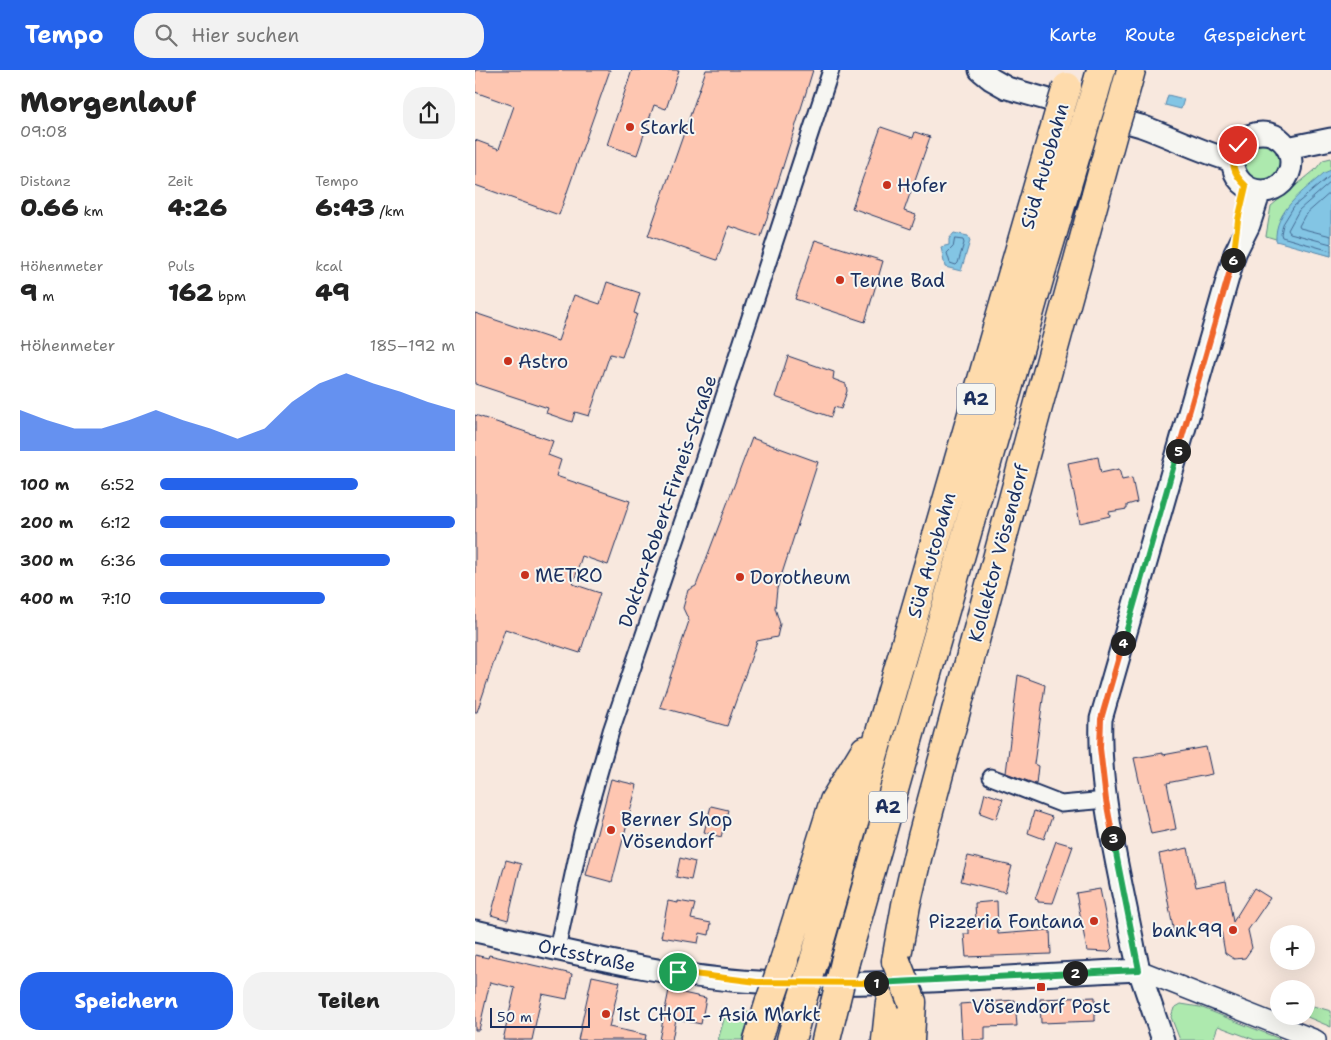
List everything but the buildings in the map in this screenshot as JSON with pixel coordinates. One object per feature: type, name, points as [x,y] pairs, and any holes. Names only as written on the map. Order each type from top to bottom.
[{"type":"highway","name":"Kollektor Vösendorf","points":[[886,1040],[901,1002],[896,960],[906,905],[922,837],[1131,70]]},
{"type":"highway","name":"Süd Autobahn","points":[[791,1040],[1069,78]]},
{"type":"highway","name":"Süd Autobahn","points":[[826,1040],[845,962],[1097,82]]},
{"type":"highway","points":[[758,1040],[834,801],[884,718]]},
{"type":"highway","points":[[891,1040],[901,1002]]},
{"type":"highway","points":[[901,1002],[910,1040]]},
{"type":"main road","points":[[981,70],[991,79],[1007,88],[1162,134],[1235,153]]},
{"type":"main road","points":[[1264,133],[1281,140],[1289,155],[1289,170],[1283,181],[1273,188],[1253,188],[1235,174],[1235,153],[1247,136],[1264,133]]},
{"type":"main road","points":[[1289,155],[1331,139]]},
{"type":"main road","points":[[1289,155],[1331,151]]},
{"type":"main road","points":[[1163,1040],[1139,970],[1106,800],[1100,748],[1101,719],[1235,252],[1249,225],[1253,188]]},
{"type":"main road","name":"Ortsstraße","points":[[475,931],[678,972],[757,982],[894,982],[1139,970]]},
{"type":"street","name":"Doktor-Robert-Firneis-Straße","points":[[557,949],[582,833],[611,731],[697,479],[831,70]]},
{"type":"street","points":[[991,777],[1061,804],[1106,800]]},
{"type":"street","name":"Ortsstraße","points":[[1139,970],[1316,1040]]},
{"type":"green space","points":[[1265,141],[1273,144],[1279,150],[1282,162],[1279,174],[1273,180],[1257,183],[1249,180],[1243,174],[1240,158],[1243,150],[1249,144]]},
{"type":"green space","points":[[1331,158],[1331,256],[1266,236],[1271,206],[1315,170],[1323,160]]},
{"type":"green space","points":[[1181,1004],[1200,1007],[1280,1040],[1255,1040],[1218,1026],[1213,1040],[1180,1040],[1171,1017],[1174,1008]]},
{"type":"green space","points":[[1315,1007],[1331,1011],[1331,1027],[1315,1020]]},
{"type":"green space","points":[[751,1011],[742,1040],[718,1040],[725,1016]]},
{"type":"water","points":[[1168,95],[1184,99],[1181,109],[1165,105]]},
{"type":"water","points":[[1331,170],[1331,256],[1276,241],[1280,220],[1285,211],[1308,187],[1324,173]]},
{"type":"water","points":[[954,233],[968,236],[970,241],[961,271],[945,267],[941,247],[949,245],[949,239]]},
{"type":"place","name":"Starkl","points":[[630,127]]},
{"type":"place","name":"Hofer","points":[[887,185]]},
{"type":"place","name":"Tenne Bad","points":[[840,280]]},
{"type":"place","name":"Astro","points":[[508,361]]},
{"type":"place","name":"METRO","points":[[525,575]]},
{"type":"place","name":"Dorotheum","points":[[740,577]]},
{"type":"place","name":"Berner Shop Vösendorf","points":[[611,830]]},
{"type":"place","name":"Pizzeria Fontana","points":[[1094,921]]},
{"type":"place","name":"bank99","points":[[1233,930]]},
{"type":"place","name":"Vösendorf Post","points":[[1041,987]]},
{"type":"place","name":"1st CHOI - Asia Markt","points":[[606,1014]]},
{"type":"route","points":[[678,972],[757,982],[884,983],[1139,970],[1106,800],[1101,765],[1101,719],[1235,252],[1238,220],[1246,186],[1235,174],[1234,169],[1233,157],[1238,145]]}]
